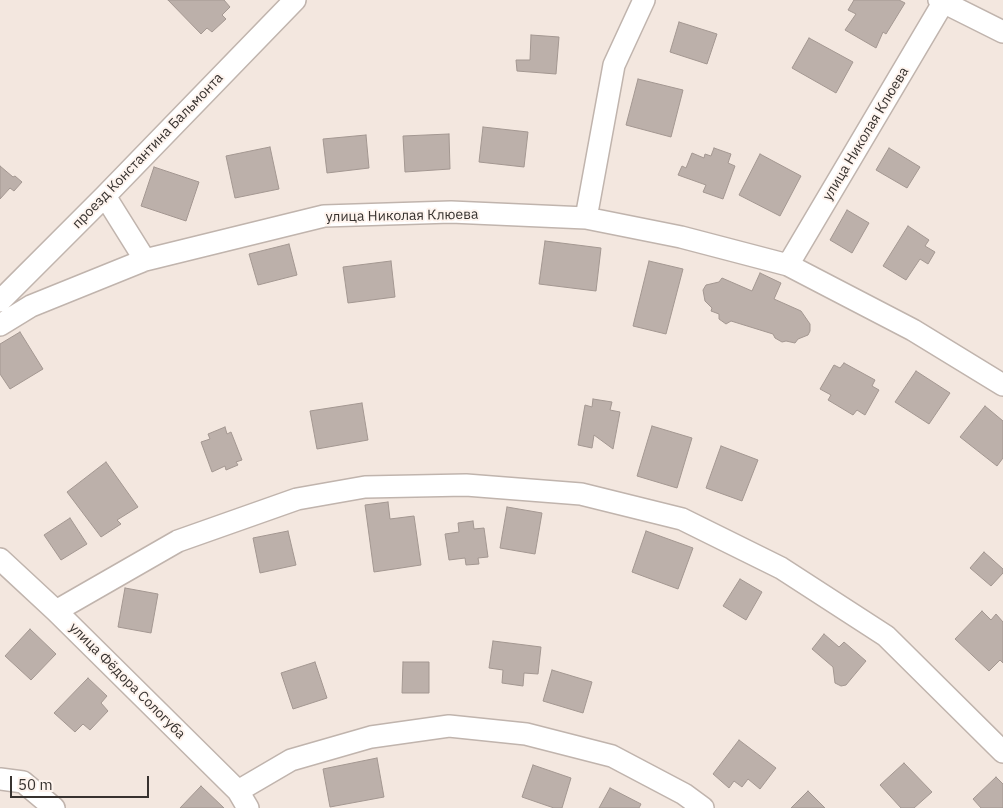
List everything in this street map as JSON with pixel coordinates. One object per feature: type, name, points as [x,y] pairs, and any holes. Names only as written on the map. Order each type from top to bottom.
[{"type":"street","name":"проезд Константина Бальмонта","points":[[0,301],[106,196],[295,0]]},
{"type":"street","points":[[586,218],[614,65],[644,0]]},
{"type":"street","name":"улица Николая Клюева","points":[[788,265],[941,2],[1003,32]]},
{"type":"street","points":[[106,196],[145,260]]},
{"type":"street","name":"улица Николая Клюева","points":[[0,325],[31,306],[145,260],[324,216],[451,212],[586,218],[681,237],[788,265],[913,330],[1003,385]]},
{"type":"street","points":[[56,611],[178,541],[297,499],[365,487],[466,485],[581,494],[682,518],[781,568],[886,636],[1003,752]]},
{"type":"street","name":"улица Фёдора Сологуба","points":[[0,559],[56,611],[243,799]]},
{"type":"street","points":[[243,799],[291,760],[371,737],[449,726],[526,734],[612,756],[684,794],[703,808]]},
{"type":"street","points":[[0,780],[23,782],[54,808]]},
{"type":"building","points":[[168,0],[224,0],[230,7],[222,15],[226,19],[212,32],[207,28],[201,34]]},
{"type":"building","points":[[854,0],[899,0],[905,3],[886,34],[883,32],[876,48],[845,30],[856,14],[848,10]]},
{"type":"building","points":[[679,22],[717,34],[707,64],[670,52]]},
{"type":"building","points":[[531,35],[559,37],[556,74],[517,71],[516,60],[530,60]]},
{"type":"building","points":[[809,38],[853,62],[836,93],[792,68]]},
{"type":"building","points":[[638,79],[683,90],[671,137],[626,125]]},
{"type":"building","points":[[483,127],[528,132],[524,167],[479,162]]},
{"type":"building","points":[[449,134],[450,169],[405,172],[403,136]]},
{"type":"building","points":[[366,135],[369,168],[327,173],[323,139]]},
{"type":"building","points":[[270,147],[279,189],[235,198],[226,156]]},
{"type":"building","points":[[714,148],[731,154],[728,163],[735,166],[723,199],[703,192],[706,185],[678,175],[682,166],[686,168],[692,153],[704,158],[705,154],[711,156]]},
{"type":"building","points":[[889,148],[920,167],[907,188],[876,170]]},
{"type":"building","points":[[760,154],[801,176],[780,216],[739,195]]},
{"type":"building","points":[[0,166],[22,182],[14,191],[10,188],[0,199]]},
{"type":"building","points":[[154,167],[199,182],[186,221],[141,206]]},
{"type":"building","points":[[847,210],[869,223],[852,253],[830,240]]},
{"type":"building","points":[[908,226],[929,240],[925,246],[935,252],[928,264],[920,259],[906,280],[883,266]]},
{"type":"building","points":[[545,241],[601,248],[596,291],[539,284]]},
{"type":"building","points":[[289,244],[297,275],[258,285],[249,254]]},
{"type":"building","points":[[391,261],[395,297],[348,303],[343,267]]},
{"type":"building","points":[[649,261],[683,269],[666,334],[633,326]]},
{"type":"building","points":[[760,273],[781,283],[774,299],[801,311],[810,324],[808,335],[798,339],[795,343],[782,342],[775,338],[773,334],[731,321],[726,324],[719,319],[719,314],[711,311],[712,308],[705,301],[703,290],[706,285],[719,282],[722,278],[752,291]]},
{"type":"building","points":[[20,332],[43,369],[10,389],[0,374],[0,344]]},
{"type":"building","points":[[844,363],[875,380],[872,386],[879,390],[865,415],[857,410],[853,415],[828,400],[831,395],[820,389],[834,365],[840,368]]},
{"type":"building","points":[[916,371],[950,393],[929,424],[895,402]]},
{"type":"building","points":[[593,399],[612,402],[610,410],[620,412],[613,449],[594,435],[592,448],[578,445],[585,405],[592,407]]},
{"type":"building","points":[[362,403],[368,440],[317,449],[310,411]]},
{"type":"building","points":[[985,406],[1003,421],[1003,458],[997,466],[960,437]]},
{"type":"building","points":[[652,426],[692,438],[677,488],[637,476]]},
{"type":"building","points":[[225,427],[227,434],[231,432],[242,460],[236,462],[238,465],[226,470],[225,466],[212,472],[201,442],[210,439],[208,434]]},
{"type":"building","points":[[721,446],[758,460],[742,501],[706,488]]},
{"type":"building","points":[[106,462],[138,507],[117,520],[121,524],[101,537],[67,492]]},
{"type":"building","points":[[388,502],[390,519],[414,516],[421,565],[374,572],[365,505]]},
{"type":"building","points":[[507,507],[542,513],[535,554],[500,548]]},
{"type":"building","points":[[70,518],[87,544],[61,560],[44,535]]},
{"type":"building","points":[[473,521],[474,529],[484,528],[488,557],[478,558],[479,564],[466,565],[465,558],[449,560],[445,534],[459,532],[458,523]]},
{"type":"building","points":[[288,531],[296,565],[260,573],[253,538]]},
{"type":"building","points":[[646,531],[693,548],[678,589],[632,572]]},
{"type":"building","points":[[984,552],[1003,569],[1003,573],[991,586],[970,568]]},
{"type":"building","points":[[740,579],[762,592],[746,620],[723,606]]},
{"type":"building","points":[[125,588],[158,594],[151,633],[118,627]]},
{"type":"building","points":[[982,611],[991,620],[996,614],[1003,622],[1003,663],[1000,660],[989,671],[955,639]]},
{"type":"building","points":[[30,629],[56,654],[31,680],[5,656]]},
{"type":"building","points":[[824,634],[839,647],[844,642],[866,661],[846,685],[841,686],[835,683],[833,667],[812,649]]},
{"type":"building","points":[[493,641],[541,647],[538,674],[524,673],[523,686],[502,683],[503,670],[489,668]]},
{"type":"building","points":[[315,662],[327,698],[293,709],[281,673]]},
{"type":"building","points":[[403,662],[429,662],[429,693],[402,693]]},
{"type":"building","points":[[552,670],[592,682],[583,713],[543,701]]},
{"type":"building","points":[[88,678],[107,696],[101,703],[108,711],[90,730],[83,724],[75,732],[54,713]]},
{"type":"building","points":[[739,740],[776,768],[760,789],[748,779],[742,787],[734,781],[729,788],[713,774]]},
{"type":"building","points":[[377,758],[384,797],[330,807],[323,769]]},
{"type":"building","points":[[904,763],[932,792],[914,808],[901,808],[880,785]]},
{"type":"building","points":[[533,765],[571,778],[562,808],[554,808],[522,797]]},
{"type":"building","points":[[996,777],[1003,784],[1003,808],[981,808],[973,799]]},
{"type":"building","points":[[201,786],[224,808],[180,808]]},
{"type":"building","points":[[610,788],[641,804],[639,808],[599,808]]},
{"type":"building","points":[[808,791],[825,808],[791,808]]}]
